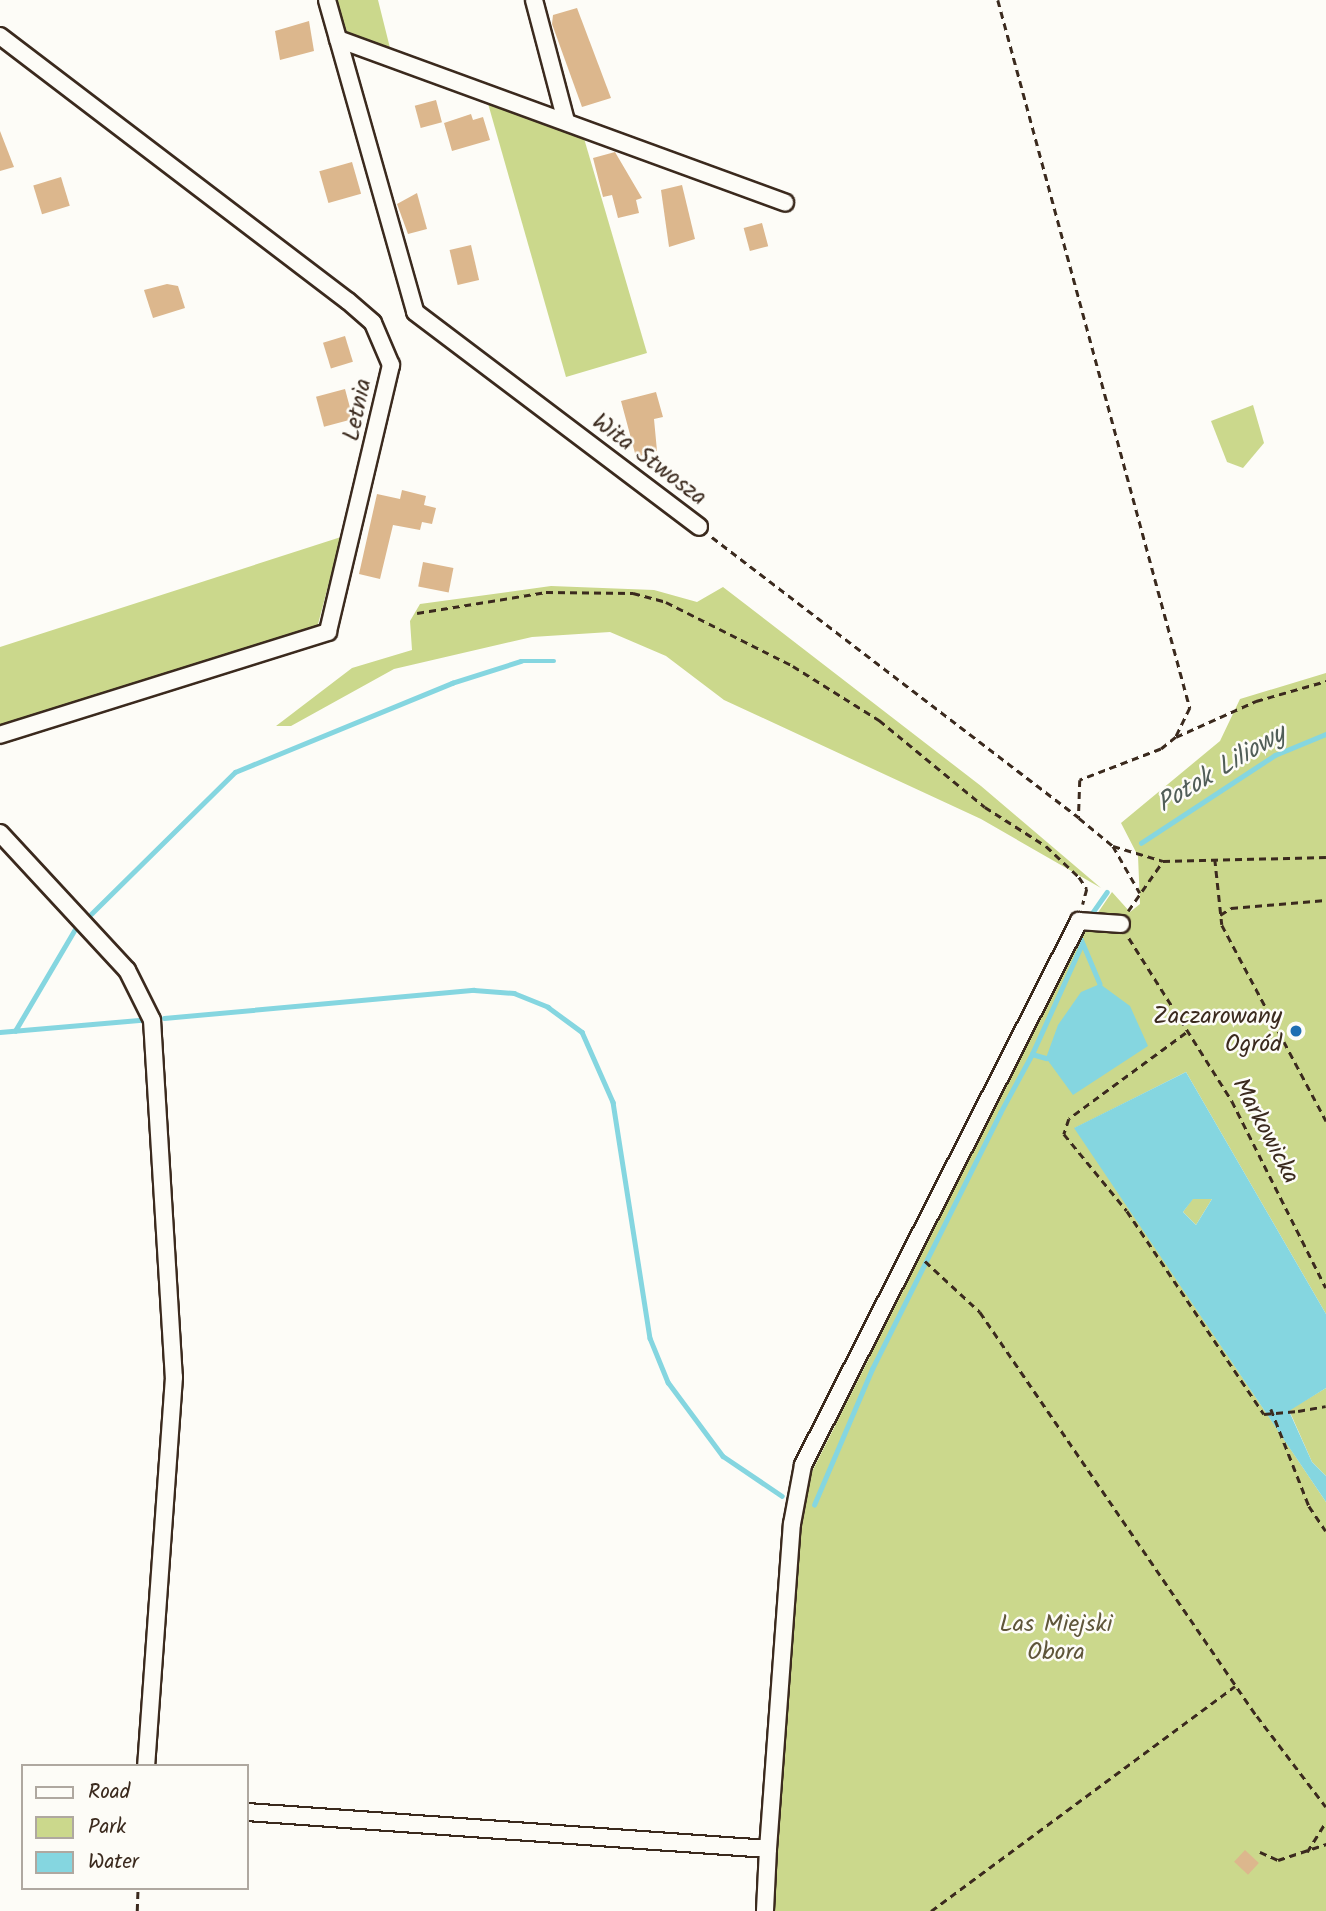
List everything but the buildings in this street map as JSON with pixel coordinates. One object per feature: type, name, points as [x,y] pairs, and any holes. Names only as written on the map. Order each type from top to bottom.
[{"type":"street","name":"Wita Stwosza","points":[[327,0],[415,312],[699,527]]},
{"type":"street","points":[[534,0],[566,121]]},
{"type":"street","name":"Letnia","points":[[0,36],[348,301],[373,323],[391,365],[328,632],[0,735]]},
{"type":"street","points":[[338,39],[785,202]]},
{"type":"street","points":[[0,834],[127,970],[152,1020],[174,1377],[146,1764]]},
{"type":"street","points":[[765,1911],[792,1524],[803,1465],[1079,921],[1121,924]]},
{"type":"street","points":[[248,1812],[768,1849]]},
{"type":"path","points":[[998,0],[1187,680],[1190,708],[1176,737]]},
{"type":"path","name":"Wita Stwosza","points":[[699,527],[1113,846]]},
{"type":"path","points":[[417,613],[546,592],[633,593],[666,602],[793,666],[879,720],[985,807],[1016,823],[1079,877],[1087,889],[1079,921]]},
{"type":"path","points":[[1079,818],[1080,780],[1142,759],[1176,737],[1256,701],[1326,681]]},
{"type":"path","points":[[1113,846],[1163,861],[1326,857]]},
{"type":"path","points":[[1113,846],[1140,892]]},
{"type":"path","points":[[1215,859],[1220,915],[1326,1121]]},
{"type":"path","points":[[1121,924],[1163,861]]},
{"type":"path","points":[[1220,915],[1231,908],[1326,900]]},
{"type":"path","name":"Markowicka","points":[[1121,924],[1247,1129],[1326,1288]]},
{"type":"path","points":[[1186,1033],[1069,1119],[1064,1134],[1127,1211],[1264,1414],[1326,1406]]},
{"type":"path","points":[[928,1263],[980,1312],[1082,1451],[1192,1623],[1326,1807]]},
{"type":"path","points":[[1271,1409],[1309,1506],[1326,1531]]},
{"type":"path","points":[[931,1911],[1236,1686]]},
{"type":"path","points":[[1307,1852],[1326,1822]]},
{"type":"path","points":[[1260,1853],[1278,1860],[1326,1844]]},
{"type":"path","points":[[137,1911],[138,1890]]},
{"type":"green space","points":[[331,0],[378,0],[391,52],[340,28]]},
{"type":"green space","points":[[487,100],[583,135],[647,353],[566,377]]},
{"type":"green space","points":[[1253,405],[1264,443],[1243,468],[1227,462],[1211,421]]},
{"type":"green space","points":[[341,537],[317,628],[0,727],[0,647]]},
{"type":"green space","points":[[551,586],[654,590],[697,602],[723,587],[981,786],[1101,888],[981,819],[724,700],[666,656],[610,632],[532,637],[394,669],[291,726],[276,726],[352,668],[412,650],[410,621],[420,604]]},
{"type":"green space","name":"Las Miejski Obora","points":[[1326,673],[1326,1314],[1186,1072],[1075,1128],[1326,1502],[1326,1911],[774,1911],[789,1517],[1082,936],[1112,892],[1130,912],[1140,904],[1138,856],[1121,823],[1220,741],[1240,699]]},
{"type":"green space","points":[[1193,1198],[1212,1199],[1196,1225],[1183,1212]]},
{"type":"green space","points":[[1326,1388],[1326,1476],[1312,1462],[1289,1410]]},
{"type":"water","points":[[1100,984],[1130,1006],[1148,1046],[1073,1095],[1046,1058],[1058,1025],[1081,992]]},
{"type":"water","points":[[1186,1072],[1326,1314],[1326,1388],[1289,1411],[1312,1462],[1326,1476],[1326,1502],[1074,1128]],"holes":[[[1193,1199],[1212,1199],[1196,1225],[1183,1212]]]},
{"type":"waterway","points":[[91,914],[235,772],[452,683],[521,661],[554,661]]},
{"type":"waterway","name":"Potok Liliowy","points":[[1141,843],[1275,755],[1326,734]]},
{"type":"waterway","points":[[1090,916],[1107,892]]},
{"type":"waterway","points":[[15,1031],[75,929]]},
{"type":"waterway","points":[[1079,934],[1100,984]]},
{"type":"waterway","points":[[1032,1054],[1082,944]]},
{"type":"waterway","points":[[164,1018],[474,990],[514,993],[548,1007],[582,1032],[613,1102],[650,1338],[668,1382],[723,1456],[782,1496]]},
{"type":"waterway","points":[[0,1032],[141,1020]]},
{"type":"waterway","points":[[814,1505],[872,1369],[1000,1113],[1032,1054],[1046,1058]]},
{"type":"place","name":"Zaczarowany Ogród","points":[[1296,1031]]}]
